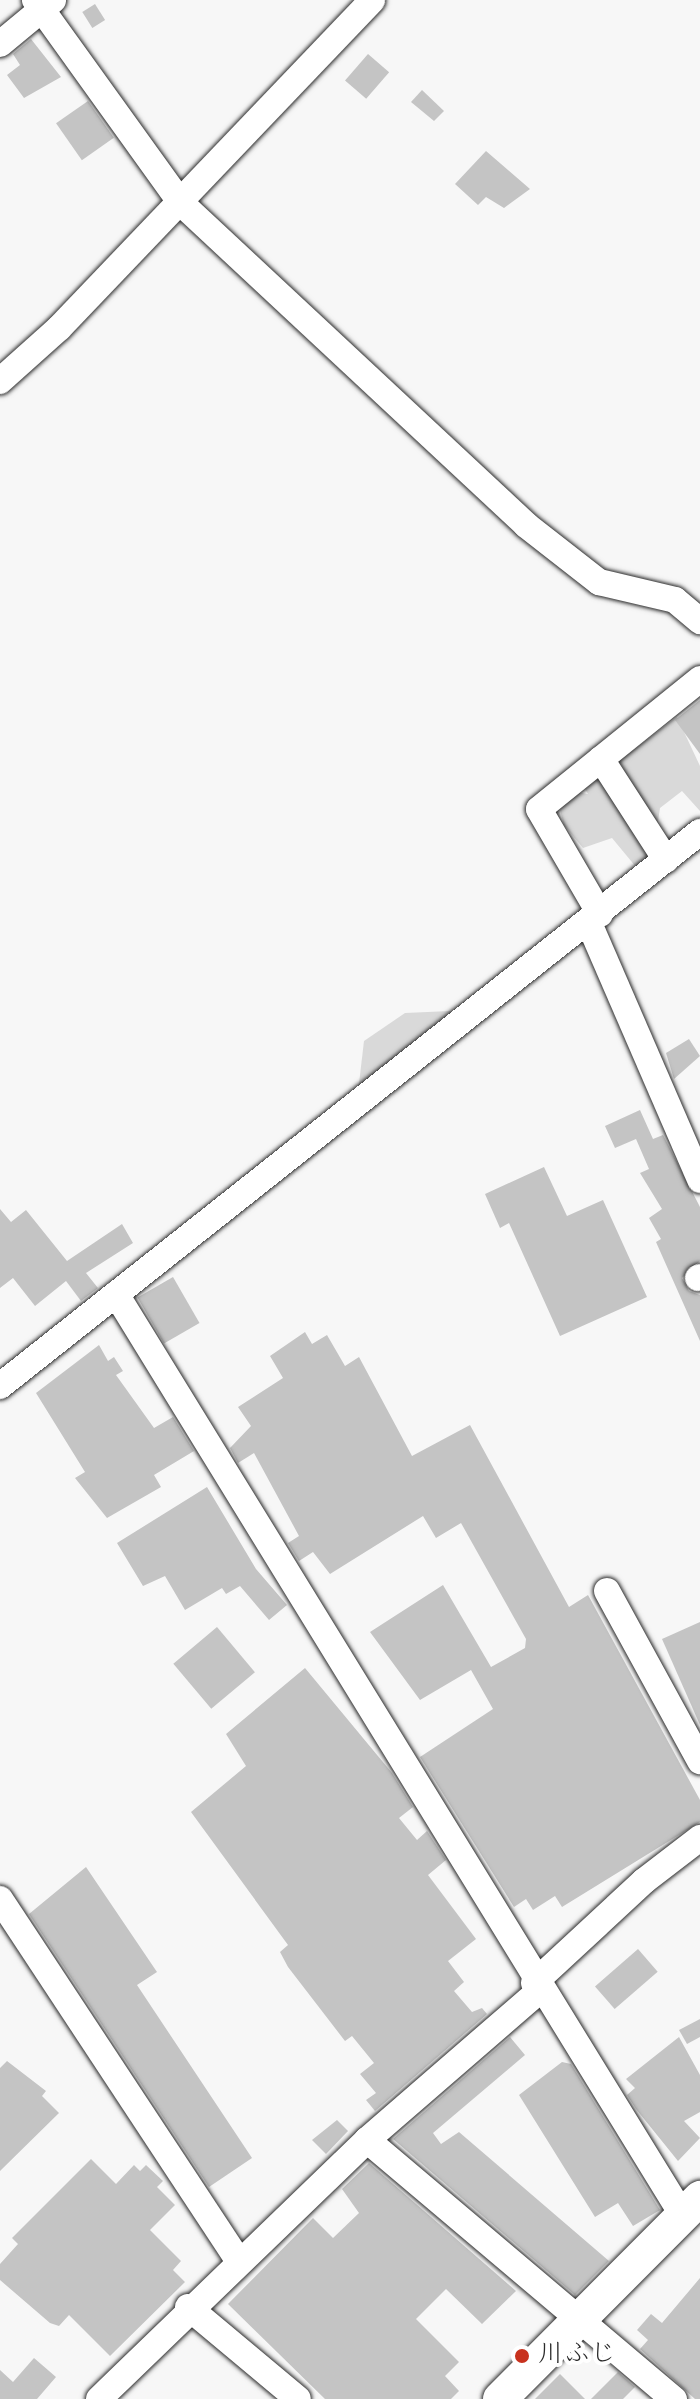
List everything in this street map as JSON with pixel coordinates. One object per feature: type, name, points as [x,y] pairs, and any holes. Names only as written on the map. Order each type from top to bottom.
[{"type":"main road","points":[[500,2399],[691,2207]]},
{"type":"street","points":[[0,381],[180,202],[372,0]]},
{"type":"street","points":[[0,44],[43,3],[180,202],[526,525],[599,582],[675,600],[700,621]]},
{"type":"street","points":[[699,1175],[594,919],[539,809],[700,679]]},
{"type":"street","points":[[601,759],[666,860]]},
{"type":"street","points":[[0,1386],[594,919],[700,832]]},
{"type":"street","points":[[116,1294],[536,1987],[691,2207]]},
{"type":"street","points":[[607,1591],[700,1761]]},
{"type":"street","points":[[99,2399],[238,2260],[700,1838]]},
{"type":"street","points":[[0,1899],[238,2260]]},
{"type":"street","points":[[367,2140],[674,2399]]},
{"type":"street","points":[[188,2307],[298,2399]]},
{"type":"shaded area","points":[[677,717],[700,766],[700,811],[682,791],[660,808],[657,828],[619,761]]},
{"type":"shaded area","points":[[598,775],[653,857],[641,873],[612,838],[583,848],[564,825],[560,810],[569,791],[588,794],[581,782]]},
{"type":"shaded area","points":[[450,1011],[458,1022],[358,1092],[364,1041],[405,1013]]},
{"type":"building","points":[[95,4],[105,20],[92,28],[82,12]]},
{"type":"building","points":[[31,39],[61,77],[24,98],[7,75],[20,65],[13,54]]},
{"type":"building","points":[[368,54],[389,72],[366,99],[345,80]]},
{"type":"building","points":[[422,90],[444,111],[434,121],[411,102]]},
{"type":"building","points":[[88,101],[114,138],[82,160],[56,123]]},
{"type":"building","points":[[486,151],[530,189],[504,208],[486,197],[478,205],[455,184]]},
{"type":"building","points":[[700,700],[700,754],[675,720]]},
{"type":"building","points":[[689,1039],[700,1056],[674,1079],[666,1053]]},
{"type":"building","points":[[640,1110],[653,1139],[663,1135],[700,1207],[700,1261],[682,1278],[689,1291],[700,1295],[700,1341],[656,1242],[661,1239],[649,1218],[662,1209],[640,1173],[649,1169],[636,1139],[615,1148],[605,1126]]},
{"type":"building","points":[[544,1167],[567,1216],[603,1200],[647,1297],[560,1336],[509,1223],[500,1228],[485,1194]]},
{"type":"building","points":[[0,1209],[11,1222],[26,1210],[67,1261],[122,1224],[133,1243],[86,1273],[98,1288],[81,1301],[66,1281],[35,1306],[13,1278],[0,1288]]},
{"type":"building","points":[[173,1277],[200,1323],[164,1343],[137,1298]]},
{"type":"building","points":[[305,1332],[312,1344],[327,1335],[345,1366],[359,1357],[412,1456],[470,1425],[569,1607],[588,1595],[700,1800],[700,1822],[562,1907],[555,1896],[533,1910],[526,1899],[514,1907],[420,1757],[493,1709],[471,1670],[420,1700],[370,1632],[443,1585],[491,1667],[525,1648],[526,1639],[461,1523],[436,1538],[423,1516],[330,1574],[313,1552],[299,1561],[288,1543],[299,1536],[254,1453],[238,1463],[230,1448],[251,1426],[238,1407],[283,1378],[270,1356]]},
{"type":"building","points":[[99,1345],[108,1361],[114,1357],[123,1371],[116,1375],[154,1428],[173,1417],[194,1451],[154,1475],[161,1487],[107,1518],[75,1478],[85,1472],[36,1393]]},
{"type":"building","points":[[207,1487],[256,1569],[287,1605],[269,1620],[240,1586],[226,1594],[222,1588],[185,1610],[165,1576],[143,1586],[117,1543]]},
{"type":"building","points":[[700,1622],[700,1725],[662,1639]]},
{"type":"building","points":[[217,1627],[255,1672],[211,1709],[173,1664]]},
{"type":"building","points":[[305,1668],[392,1773],[413,1807],[399,1818],[417,1840],[427,1831],[446,1860],[428,1875],[476,1939],[448,1961],[464,1982],[454,1991],[472,2012],[482,2008],[487,2014],[375,2111],[366,2100],[376,2093],[360,2074],[374,2063],[352,2036],[345,2041],[288,1967],[280,1952],[288,1945],[191,1812],[246,1766],[226,1734]]},
{"type":"building","points":[[86,1867],[157,1972],[137,1985],[252,2158],[209,2187],[29,1914]]},
{"type":"building","points":[[638,1949],[658,1972],[615,2009],[595,1986]]},
{"type":"building","points":[[700,2019],[700,2037],[687,2044],[679,2030]]},
{"type":"building","points":[[510,2037],[525,2055],[433,2133],[441,2144],[459,2132],[609,2261],[575,2295],[393,2139]]},
{"type":"building","points":[[679,2037],[700,2075],[700,2112],[684,2121],[700,2138],[678,2161],[627,2095],[635,2088],[626,2079]]},
{"type":"building","points":[[7,2061],[46,2091],[42,2096],[59,2113],[0,2171],[0,2068]]},
{"type":"building","points":[[562,2062],[571,2064],[660,2210],[633,2226],[618,2203],[595,2217],[519,2095]]},
{"type":"building","points":[[337,2120],[348,2131],[326,2154],[312,2140]]},
{"type":"building","points":[[91,2159],[116,2184],[134,2165],[140,2171],[146,2165],[163,2181],[157,2187],[175,2205],[150,2230],[181,2261],[173,2270],[185,2282],[110,2356],[69,2315],[59,2326],[50,2323],[0,2280],[0,2264],[18,2244],[12,2238]]},
{"type":"building","points":[[369,2163],[516,2291],[482,2324],[446,2289],[416,2319],[459,2362],[445,2376],[459,2391],[451,2399],[325,2399],[228,2304],[313,2218],[333,2238],[359,2213],[342,2189]]},
{"type":"building","points":[[700,2278],[700,2399],[695,2399],[640,2349],[648,2340],[637,2330],[651,2314],[662,2323]]},
{"type":"building","points":[[34,2358],[56,2377],[37,2399],[0,2399],[0,2370],[13,2382]]},
{"type":"building","points":[[618,2372],[635,2387],[623,2399],[591,2399]]},
{"type":"building","points":[[560,2374],[585,2399],[535,2399]]},
{"type":"place","name":"川ふじ","points":[[522,2356]]}]
